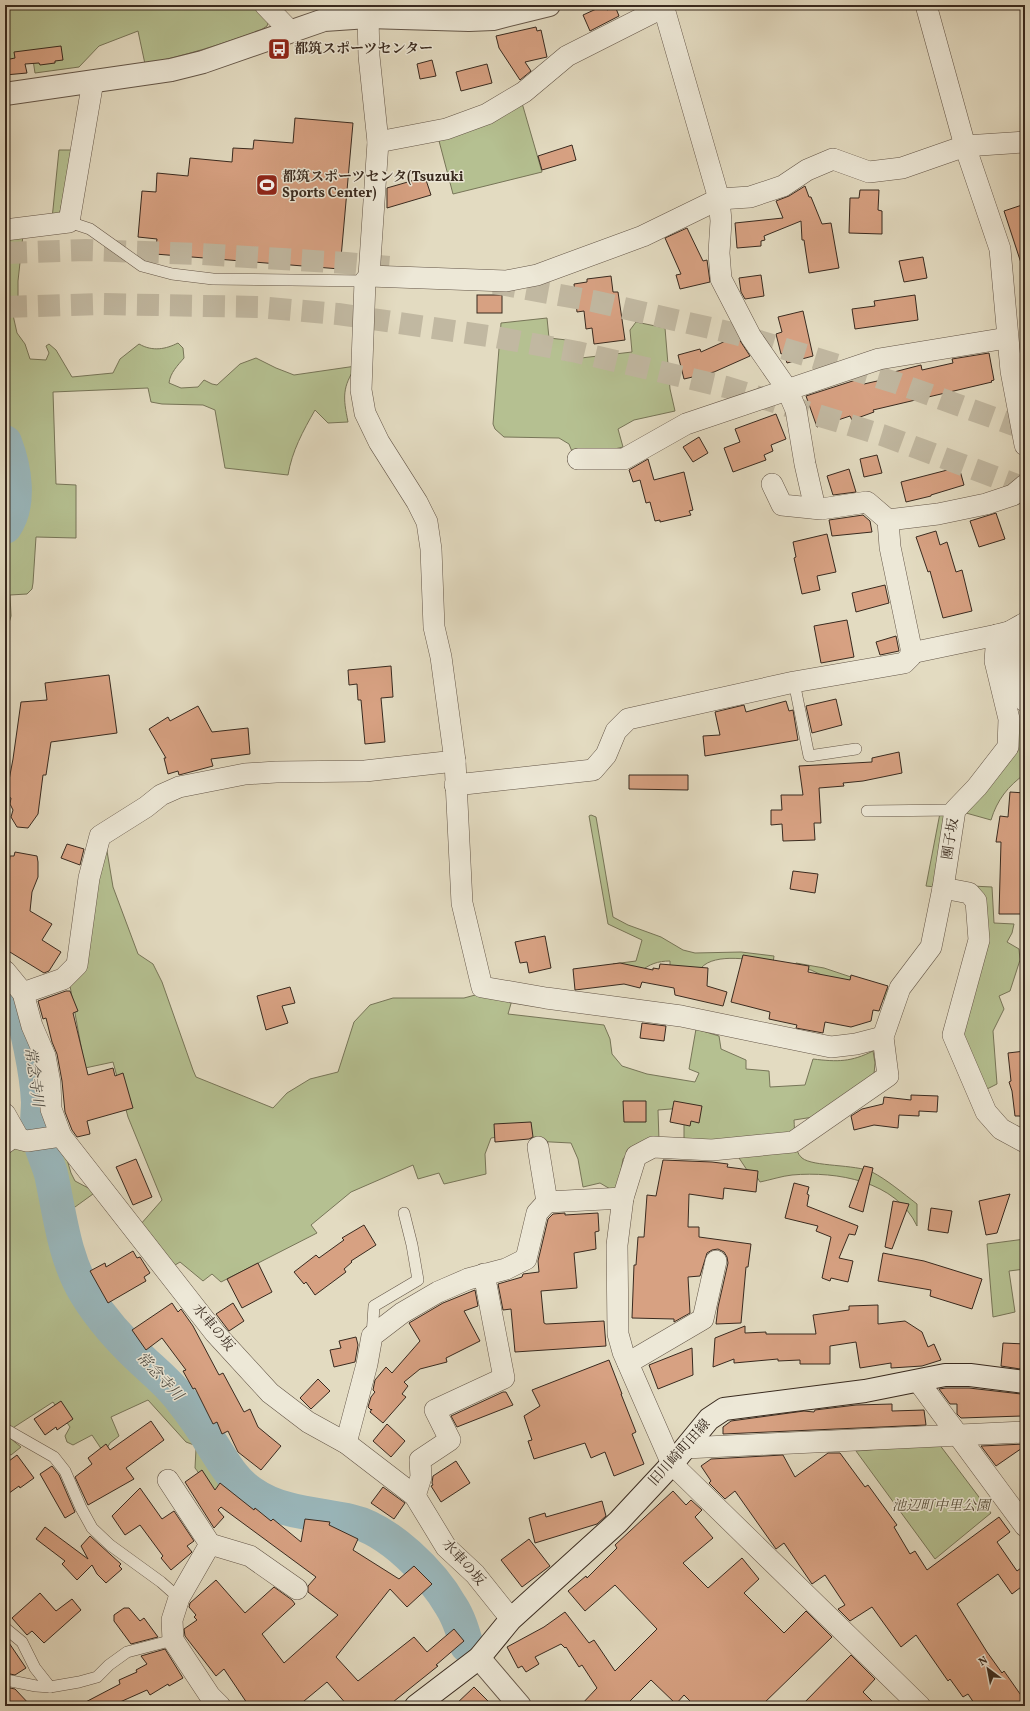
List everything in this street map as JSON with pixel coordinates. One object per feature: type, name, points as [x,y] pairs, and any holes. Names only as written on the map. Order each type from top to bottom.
[{"type":"main road","points":[[5,94],[171,70],[324,20],[368,18],[394,12],[469,20],[493,19],[549,5]]},
{"type":"main road","name":"旧川崎町田線","points":[[416,1706],[479,1658],[511,1619],[618,1522],[679,1456],[709,1419],[724,1409],[865,1391],[945,1375],[964,1375],[1025,1382]]},
{"type":"main road","points":[[479,1658],[520,1706]]},
{"type":"street","points":[[264,5],[290,31]]},
{"type":"street","points":[[926,5],[965,146],[1000,249],[1011,372],[1025,445]]},
{"type":"street","points":[[378,142],[446,129],[487,114],[524,92],[567,56],[663,6],[719,199],[721,221],[719,253],[722,279],[751,337],[787,389],[796,410],[805,464],[815,508]]},
{"type":"street","points":[[368,18],[369,56],[378,142],[367,279],[361,390],[365,413],[379,442],[417,502],[427,522],[431,548],[434,627],[441,656],[455,761],[462,903],[482,987],[546,998],[681,1016],[831,1047],[856,1044],[883,1037],[888,1076],[793,1142],[712,1150],[653,1147],[636,1156],[623,1198],[617,1245],[618,1334],[628,1362],[679,1456],[920,1706]]},
{"type":"street","points":[[5,230],[69,222],[92,81]]},
{"type":"street","points":[[367,279],[506,281],[537,275],[643,236],[719,199],[750,197],[783,186],[807,170],[833,159],[869,172],[902,168],[965,146],[1025,142]]},
{"type":"street","points":[[578,460],[624,459],[686,424],[879,359],[1007,338]]},
{"type":"street","points":[[455,785],[593,770],[606,755],[616,731],[628,719],[794,682],[904,663],[911,656],[911,653],[890,547],[888,520],[867,502],[815,508],[782,505],[772,484]]},
{"type":"street","points":[[888,520],[938,514],[986,504],[1012,495],[1025,486]]},
{"type":"street","points":[[911,653],[1011,630],[1014,668],[1025,701]]},
{"type":"street","name":"團子坂","points":[[883,1037],[900,988],[931,947],[943,888],[955,810],[977,787],[1008,747],[1009,719],[995,661],[1011,630]]},
{"type":"street","points":[[23,993],[63,979],[77,965],[89,878],[100,836],[146,807],[161,795],[179,786],[245,774],[276,772],[365,771],[455,761]]},
{"type":"street","points":[[943,888],[969,893],[976,901],[979,940],[953,1035],[986,1112],[1000,1129],[1025,1142]]},
{"type":"street","name":"水車の坂","points":[[5,971],[23,993],[32,1026],[45,1056],[50,1083],[51,1109],[31,1141],[216,1333],[270,1393],[308,1422],[346,1443],[415,1496],[446,1547],[474,1574],[511,1619]]},
{"type":"street","points":[[5,1114],[31,1141]]},
{"type":"street","points":[[538,1146],[547,1202]]},
{"type":"street","points":[[346,1443],[367,1364],[372,1336],[402,1313],[438,1292],[468,1279],[506,1269],[526,1259],[537,1213],[547,1202],[623,1198]]},
{"type":"street","points":[[628,1362],[703,1319],[716,1261]]},
{"type":"street","points":[[415,1496],[422,1477],[420,1460],[450,1440],[435,1410],[504,1378],[484,1274]]},
{"type":"street","points":[[918,1381],[1025,1526]]},
{"type":"street","points":[[679,1456],[958,1435],[1025,1432]]},
{"type":"street","points":[[168,1480],[210,1544],[250,1556],[297,1589]]},
{"type":"street","points":[[210,1544],[179,1598],[172,1620],[173,1640],[210,1696],[220,1706]]},
{"type":"lane","points":[[69,222],[90,229],[142,266],[172,274],[213,279],[367,279]]},
{"type":"lane","points":[[794,682],[809,756],[856,749]]},
{"type":"lane","points":[[867,811],[955,810]]},
{"type":"lane","points":[[372,1336],[374,1306],[418,1280],[412,1245],[404,1213]]},
{"type":"lane","points":[[5,1430],[54,1457],[65,1471],[81,1508],[92,1528],[110,1545],[161,1582],[179,1598]]},
{"type":"lane","points":[[5,1628],[22,1642],[35,1668],[50,1687]]},
{"type":"lane","points":[[6,1680],[36,1686],[50,1687],[79,1682],[97,1677],[109,1665],[127,1652],[173,1640]]},
{"type":"green space","points":[[5,5],[254,5],[269,21],[267,26],[261,30],[218,45],[145,64],[138,31],[99,46],[79,67],[35,73],[33,60],[5,64]]},
{"type":"green space","points":[[522,103],[542,172],[453,194],[438,137]]},
{"type":"green space","points":[[59,150],[73,150],[60,212],[52,219]]},
{"type":"green space","points":[[23,235],[18,281],[18,298],[13,315],[17,333],[25,344],[30,359],[46,360],[49,353],[46,346],[49,344],[56,350],[72,377],[113,373],[120,359],[139,344],[149,348],[159,349],[178,343],[183,348],[184,358],[177,366],[169,383],[181,388],[198,387],[204,380],[217,385],[240,364],[256,358],[294,375],[356,366],[348,381],[345,393],[345,406],[348,422],[328,423],[315,410],[295,449],[288,475],[225,468],[215,410],[203,405],[162,404],[151,402],[148,388],[53,392],[56,484],[76,485],[76,538],[36,537],[32,589],[27,594],[10,595],[11,616],[5,637],[5,237]]},
{"type":"green space","points":[[547,318],[549,338],[567,340],[564,360],[632,352],[630,330],[636,322],[665,328],[670,389],[675,411],[634,420],[618,429],[623,447],[602,452],[573,454],[569,444],[559,438],[504,437],[495,429],[493,424],[501,323]]},
{"type":"green space","points":[[1024,718],[1025,774],[1013,783],[1004,794],[996,806],[991,820],[966,813],[1018,721]]},
{"type":"green space","points":[[940,813],[948,813],[935,887],[926,886]]},
{"type":"green space","points":[[591,815],[596,817],[613,917],[628,925],[661,937],[683,950],[695,953],[741,952],[774,956],[773,963],[735,958],[715,960],[707,963],[701,968],[670,967],[670,961],[666,961],[650,965],[640,972],[613,964],[636,961],[642,940],[608,924],[589,816]]},
{"type":"green space","points":[[100,844],[106,845],[113,887],[138,954],[153,964],[162,982],[196,1077],[273,1108],[287,1093],[310,1079],[338,1072],[354,1022],[370,1005],[393,998],[464,998],[479,994],[512,1000],[508,1014],[604,1025],[610,1039],[612,1054],[622,1066],[647,1074],[695,1082],[699,1073],[689,1069],[696,1029],[719,1036],[721,1049],[746,1060],[746,1069],[769,1071],[770,1087],[805,1085],[813,1059],[830,1061],[844,1060],[865,1055],[873,1051],[875,1063],[874,1074],[820,1116],[794,1120],[797,1151],[802,1158],[807,1161],[865,1169],[872,1172],[917,1204],[917,1226],[907,1211],[895,1198],[864,1182],[828,1175],[809,1174],[788,1176],[760,1182],[754,1172],[747,1170],[737,1155],[684,1153],[684,1108],[658,1110],[659,1141],[630,1150],[623,1159],[617,1193],[600,1183],[583,1187],[578,1159],[571,1143],[532,1141],[529,1132],[491,1138],[485,1154],[486,1174],[444,1184],[439,1173],[418,1179],[413,1165],[351,1192],[311,1225],[317,1233],[221,1282],[212,1274],[203,1281],[180,1262],[172,1267],[140,1225],[162,1200],[128,1117],[113,1062],[85,1068],[66,964]]},
{"type":"green space","points":[[972,886],[992,887],[994,923],[1014,924],[1012,933],[1007,942],[1019,949],[1020,960],[1010,991],[999,996],[1004,1009],[993,1031],[997,1084],[981,1092],[955,1036],[985,941]]},
{"type":"green space","points":[[796,963],[824,968],[890,990],[887,1000],[811,970],[794,967]]},
{"type":"green space","points":[[9,1002],[14,1011],[15,1020],[5,1023],[5,1003]]},
{"type":"green space","points":[[33,1045],[71,1173],[75,1181],[92,1190],[93,1194],[57,1220],[65,1252],[76,1282],[94,1311],[118,1341],[153,1379],[163,1374],[225,1449],[243,1473],[253,1491],[249,1494],[228,1496],[210,1489],[195,1468],[196,1449],[194,1445],[186,1442],[148,1400],[111,1417],[119,1436],[110,1443],[104,1453],[92,1435],[73,1445],[67,1442],[65,1436],[70,1427],[53,1402],[5,1433],[5,1123],[16,1131],[25,1123],[35,1105],[31,1047]]},
{"type":"green space","points":[[1025,1239],[1025,1269],[1009,1271],[1015,1312],[993,1317],[987,1244]]},
{"type":"green space","points":[[5,1434],[21,1447],[11,1455],[5,1452]]},
{"type":"green space","name":"池辺町中里公園","points":[[939,1444],[991,1513],[935,1559],[856,1451]]},
{"type":"building","points":[[605,5],[607,10],[615,6],[619,16],[590,31],[583,15]]},
{"type":"building","points":[[536,27],[537,31],[541,30],[547,57],[525,62],[531,71],[520,80],[499,48],[496,36]]},
{"type":"building","points":[[61,46],[63,60],[55,61],[55,63],[40,65],[39,63],[25,64],[27,73],[5,75],[5,60],[15,58],[14,52]]},
{"type":"building","points":[[432,60],[436,76],[420,79],[417,64]]},
{"type":"building","points":[[487,64],[492,83],[461,91],[456,72]]},
{"type":"building","points":[[295,118],[353,123],[340,269],[155,254],[157,239],[138,237],[142,191],[156,192],[157,173],[188,176],[190,158],[232,162],[233,148],[253,149],[254,140],[293,143]]},
{"type":"building","points":[[572,145],[576,160],[542,170],[538,156]]},
{"type":"building","points":[[425,177],[431,195],[387,208],[387,188]]},
{"type":"building","points":[[805,186],[822,224],[831,223],[839,268],[809,273],[804,240],[802,240],[801,221],[764,236],[765,240],[761,241],[761,246],[737,248],[735,223],[783,218],[776,201],[789,196]]},
{"type":"building","points":[[860,190],[879,190],[878,210],[882,211],[882,234],[849,233],[850,198],[859,198]]},
{"type":"building","points":[[1025,204],[1025,266],[1022,266],[1004,211]]},
{"type":"building","points":[[687,228],[703,261],[707,260],[710,282],[680,289],[676,275],[681,274],[665,238]]},
{"type":"building","points":[[923,257],[927,278],[904,282],[899,261]]},
{"type":"building","points":[[761,275],[764,296],[745,299],[741,292],[739,278]]},
{"type":"building","points":[[611,276],[613,292],[618,292],[625,340],[594,344],[592,328],[586,329],[584,311],[577,312],[574,284],[587,282],[587,279]]},
{"type":"building","points":[[477,295],[502,295],[502,313],[477,313]]},
{"type":"building","points":[[915,295],[918,320],[855,329],[852,309],[875,306],[874,301]]},
{"type":"building","points":[[803,311],[813,356],[787,363],[784,353],[781,354],[776,334],[782,332],[778,317]]},
{"type":"building","points":[[737,336],[750,356],[714,372],[684,379],[678,355],[700,349],[701,352]]},
{"type":"building","points":[[989,353],[994,380],[991,381],[992,382],[873,410],[874,412],[852,420],[850,416],[817,427],[806,396],[862,378],[864,384],[895,377],[894,372],[921,365],[922,370],[953,363],[952,359]]},
{"type":"building","points":[[776,414],[786,439],[771,445],[773,451],[764,455],[766,460],[733,472],[724,448],[740,442],[735,429]]},
{"type":"building","points":[[699,437],[708,453],[693,462],[683,447]]},
{"type":"building","points":[[877,455],[882,473],[864,477],[860,459]]},
{"type":"building","points":[[648,459],[654,480],[684,472],[693,510],[689,511],[691,515],[660,522],[660,520],[655,521],[650,502],[646,503],[640,480],[633,482],[629,470]]},
{"type":"building","points":[[959,467],[964,485],[931,496],[906,502],[901,482]]},
{"type":"building","points":[[849,469],[856,492],[833,495],[827,476]]},
{"type":"building","points":[[996,513],[1005,539],[979,547],[970,521]]},
{"type":"building","points":[[863,515],[870,521],[872,532],[832,536],[829,520]]},
{"type":"building","points":[[936,531],[940,545],[947,542],[956,572],[962,570],[972,611],[943,618],[930,571],[928,572],[916,537]]},
{"type":"building","points":[[827,534],[836,572],[817,576],[820,590],[802,594],[794,558],[796,557],[793,542]]},
{"type":"building","points":[[885,585],[889,603],[856,612],[852,593]]},
{"type":"building","points":[[847,620],[854,657],[821,663],[814,626]]},
{"type":"building","points":[[896,636],[899,651],[880,655],[876,642]]},
{"type":"building","points":[[391,666],[393,697],[381,698],[385,742],[365,744],[361,700],[358,700],[357,684],[349,685],[348,670]]},
{"type":"building","points":[[109,675],[117,733],[51,742],[46,775],[43,775],[38,814],[28,828],[17,827],[11,817],[13,810],[10,804],[11,798],[6,796],[21,702],[47,700],[45,683]]},
{"type":"building","points":[[836,699],[842,725],[812,733],[806,706]]},
{"type":"building","points":[[786,701],[789,711],[793,710],[798,740],[705,756],[703,736],[720,735],[715,712],[744,705],[746,712]]},
{"type":"building","points":[[198,706],[212,732],[248,728],[250,754],[211,759],[213,766],[179,775],[178,771],[168,774],[164,758],[166,758],[149,729],[168,717],[170,721]]},
{"type":"building","points":[[899,752],[902,773],[863,781],[843,783],[844,786],[819,788],[821,823],[814,823],[815,840],[783,841],[782,824],[771,825],[771,810],[782,810],[781,795],[803,795],[799,766],[872,762],[872,758]]},
{"type":"building","points":[[629,775],[688,775],[688,790],[629,789]]},
{"type":"building","points":[[1010,792],[1025,793],[1025,831],[1022,853],[1025,853],[1024,914],[999,914],[1001,842],[996,842],[1000,816],[1008,817]]},
{"type":"building","points":[[67,844],[84,849],[80,865],[61,858]]},
{"type":"building","points":[[15,852],[37,856],[38,877],[32,892],[30,911],[52,924],[42,940],[61,952],[49,971],[44,973],[5,949],[5,903],[10,856],[14,856]]},
{"type":"building","points":[[793,871],[818,874],[815,893],[790,889]]},
{"type":"building","points":[[545,936],[551,968],[529,973],[527,962],[520,963],[515,942]]},
{"type":"building","points":[[743,955],[809,966],[808,972],[850,980],[851,975],[888,986],[879,1011],[873,1010],[871,1021],[851,1027],[825,1022],[823,1033],[796,1028],[797,1025],[769,1019],[770,1012],[731,1002]]},
{"type":"building","points":[[620,963],[653,970],[653,968],[659,969],[660,964],[708,968],[707,986],[727,992],[723,1006],[675,995],[674,988],[642,982],[640,988],[624,984],[575,990],[573,969]]},
{"type":"building","points":[[290,987],[295,1003],[282,1006],[288,1023],[266,1030],[257,996]]},
{"type":"building","points":[[70,991],[78,1011],[73,1013],[88,1075],[113,1068],[115,1076],[123,1073],[133,1108],[87,1121],[90,1134],[77,1137],[72,1130],[65,1112],[62,1081],[57,1054],[52,1042],[46,1018],[43,1019],[38,1001]]},
{"type":"building","points":[[642,1023],[666,1026],[664,1041],[640,1038]]},
{"type":"building","points":[[1025,1051],[1025,1121],[1022,1122],[1020,1116],[1015,1116],[1012,1091],[1009,1082],[1011,1081],[1008,1053]]},
{"type":"building","points":[[911,1095],[938,1096],[937,1112],[919,1111],[919,1116],[899,1115],[898,1128],[874,1125],[854,1130],[851,1116],[862,1109],[883,1104],[884,1097],[911,1100]]},
{"type":"building","points":[[623,1101],[646,1101],[646,1122],[624,1122]]},
{"type":"building","points":[[674,1101],[702,1106],[699,1123],[691,1121],[690,1126],[670,1122]]},
{"type":"building","points":[[531,1122],[533,1137],[529,1139],[495,1142],[494,1124]]},
{"type":"building","points":[[136,1159],[152,1197],[133,1205],[116,1167]]},
{"type":"building","points":[[663,1160],[712,1162],[728,1164],[727,1167],[758,1171],[756,1192],[724,1188],[723,1199],[689,1194],[688,1227],[699,1227],[699,1237],[751,1244],[748,1267],[746,1267],[741,1323],[716,1324],[718,1307],[728,1263],[724,1252],[718,1249],[707,1253],[700,1276],[688,1277],[690,1313],[674,1322],[674,1319],[632,1318],[634,1265],[636,1265],[638,1237],[644,1237],[647,1195],[656,1196]]},
{"type":"building","points":[[864,1166],[873,1168],[863,1212],[849,1207]]},
{"type":"building","points":[[794,1183],[809,1187],[807,1194],[809,1195],[807,1206],[858,1226],[855,1235],[849,1234],[839,1258],[853,1261],[848,1282],[831,1278],[830,1281],[822,1278],[831,1237],[816,1231],[818,1226],[785,1218]]},
{"type":"building","points":[[1010,1194],[997,1233],[986,1235],[979,1201]]},
{"type":"building","points":[[893,1201],[909,1204],[892,1249],[885,1247]]},
{"type":"building","points":[[931,1208],[952,1211],[948,1233],[928,1230]]},
{"type":"building","points":[[565,1213],[565,1215],[598,1213],[599,1231],[595,1232],[596,1249],[574,1253],[577,1288],[541,1291],[544,1323],[604,1321],[606,1346],[515,1352],[511,1309],[503,1310],[498,1284],[522,1277],[523,1274],[539,1272],[538,1261],[548,1219],[553,1214]]},
{"type":"building","points":[[364,1225],[376,1245],[351,1261],[352,1262],[344,1269],[346,1272],[315,1295],[306,1282],[304,1284],[294,1272],[316,1255],[319,1258],[344,1240],[342,1238]]},
{"type":"building","points":[[133,1251],[137,1258],[140,1257],[150,1273],[144,1277],[146,1281],[108,1303],[90,1271],[105,1263],[106,1267]]},
{"type":"building","points":[[883,1253],[924,1261],[982,1279],[972,1309],[930,1296],[931,1290],[878,1281]]},
{"type":"building","points":[[258,1263],[272,1292],[242,1308],[227,1279]]},
{"type":"building","points":[[475,1290],[478,1306],[464,1311],[480,1341],[446,1358],[447,1362],[420,1369],[404,1382],[408,1386],[402,1394],[406,1397],[383,1423],[370,1412],[372,1409],[371,1410],[368,1407],[371,1397],[375,1392],[373,1390],[375,1380],[386,1367],[392,1373],[420,1341],[409,1323],[443,1303]]},
{"type":"building","points":[[172,1303],[178,1312],[181,1309],[193,1326],[219,1375],[223,1373],[244,1412],[250,1409],[258,1427],[281,1446],[261,1470],[238,1452],[228,1431],[222,1434],[217,1422],[213,1424],[195,1388],[193,1389],[183,1371],[186,1370],[162,1338],[146,1350],[132,1330]]},
{"type":"building","points":[[233,1303],[244,1321],[229,1331],[216,1314]]},
{"type":"building","points":[[878,1305],[878,1324],[905,1321],[922,1332],[928,1347],[934,1344],[941,1360],[922,1366],[891,1368],[891,1363],[860,1368],[856,1342],[830,1346],[830,1364],[800,1364],[800,1360],[778,1361],[778,1359],[734,1363],[734,1359],[713,1367],[715,1338],[745,1326],[745,1333],[766,1332],[766,1334],[816,1334],[813,1315],[849,1310],[849,1306]]},
{"type":"building","points":[[356,1337],[358,1345],[355,1362],[334,1367],[330,1350],[341,1348],[339,1341]]},
{"type":"building","points":[[1003,1343],[1025,1344],[1025,1368],[1020,1369],[1001,1366]]},
{"type":"building","points":[[692,1348],[693,1375],[658,1389],[649,1365]]},
{"type":"building","points":[[609,1360],[636,1432],[632,1434],[644,1464],[614,1476],[605,1452],[591,1458],[585,1443],[534,1459],[528,1441],[532,1440],[524,1416],[540,1406],[532,1390]]},
{"type":"building","points":[[318,1379],[330,1391],[311,1409],[300,1398]]},
{"type":"building","points":[[969,1388],[1021,1394],[1022,1416],[961,1418],[957,1414],[957,1404],[950,1404],[939,1389]]},
{"type":"building","points":[[506,1392],[513,1405],[457,1427],[451,1416]]},
{"type":"building","points":[[61,1401],[73,1419],[57,1430],[56,1427],[45,1435],[34,1419]]},
{"type":"building","points":[[892,1404],[892,1411],[924,1410],[926,1425],[723,1434],[723,1427],[731,1421],[804,1411],[814,1412],[815,1410],[856,1405]]},
{"type":"building","points":[[151,1421],[164,1440],[126,1468],[134,1479],[88,1505],[75,1477],[92,1464],[88,1458],[106,1444],[110,1450]]},
{"type":"building","points":[[387,1424],[405,1441],[391,1457],[373,1441]]},
{"type":"building","points":[[1025,1444],[1025,1446],[996,1466],[981,1446]]},
{"type":"building","points":[[828,1453],[840,1453],[865,1487],[868,1485],[897,1525],[894,1527],[910,1554],[915,1551],[927,1570],[999,1517],[1010,1532],[997,1542],[1017,1571],[1025,1565],[1025,1584],[1012,1594],[998,1574],[957,1604],[987,1652],[1002,1673],[1004,1671],[1025,1701],[1025,1706],[976,1706],[968,1694],[963,1697],[950,1679],[948,1681],[916,1635],[901,1647],[872,1607],[850,1621],[838,1609],[845,1605],[825,1575],[812,1584],[784,1543],[776,1549],[735,1491],[725,1499],[709,1483],[711,1481],[701,1466],[711,1459],[783,1455],[795,1477]]},
{"type":"building","points":[[17,1455],[34,1478],[5,1496],[5,1464]]},
{"type":"building","points":[[456,1461],[470,1483],[441,1502],[431,1486],[433,1485],[433,1476]]},
{"type":"building","points":[[52,1466],[59,1475],[75,1512],[65,1518],[40,1474]]},
{"type":"building","points":[[202,1470],[215,1490],[220,1483],[254,1510],[255,1508],[271,1521],[273,1519],[301,1542],[305,1519],[330,1522],[329,1525],[358,1539],[353,1550],[399,1579],[414,1566],[432,1584],[407,1607],[390,1589],[336,1657],[358,1681],[414,1637],[427,1652],[454,1629],[464,1641],[436,1665],[438,1666],[388,1706],[348,1706],[327,1682],[298,1706],[249,1706],[224,1669],[216,1676],[185,1636],[184,1629],[197,1620],[194,1617],[196,1615],[189,1607],[190,1603],[216,1580],[245,1613],[274,1587],[292,1600],[295,1604],[262,1634],[284,1663],[338,1615],[308,1592],[308,1586],[316,1577],[221,1507],[218,1510],[224,1517],[214,1528],[185,1482]]},
{"type":"building","points":[[383,1487],[405,1503],[394,1519],[371,1503]]},
{"type":"building","points":[[140,1488],[162,1519],[174,1511],[194,1541],[187,1546],[192,1552],[171,1570],[161,1558],[163,1556],[140,1525],[125,1535],[112,1516]]},
{"type":"building","points":[[673,1491],[686,1505],[691,1500],[702,1510],[695,1517],[713,1538],[683,1563],[708,1588],[742,1558],[759,1579],[744,1593],[784,1633],[806,1611],[832,1637],[761,1706],[695,1706],[684,1695],[676,1704],[651,1680],[625,1706],[580,1706],[597,1688],[582,1665],[579,1667],[566,1647],[565,1648],[561,1644],[535,1657],[539,1664],[526,1672],[522,1666],[518,1668],[507,1647],[544,1627],[565,1612],[589,1643],[594,1640],[615,1671],[657,1629],[615,1585],[585,1611],[568,1591],[586,1576],[587,1578],[617,1548],[615,1545]]},
{"type":"building","points":[[602,1501],[606,1516],[597,1524],[535,1543],[529,1518],[545,1513],[546,1517]]},
{"type":"building","points":[[45,1527],[88,1559],[81,1546],[90,1536],[121,1564],[119,1566],[122,1569],[106,1583],[97,1574],[92,1565],[77,1580],[62,1564],[65,1561],[36,1539]]},
{"type":"building","points":[[529,1539],[550,1566],[522,1587],[501,1560]]},
{"type":"building","points":[[40,1593],[56,1611],[72,1599],[81,1610],[44,1643],[32,1631],[27,1635],[12,1618]]},
{"type":"building","points":[[124,1608],[129,1608],[140,1621],[144,1618],[158,1637],[131,1644],[114,1621],[114,1615]]},
{"type":"building","points":[[5,1637],[26,1668],[15,1675],[5,1673]]},
{"type":"building","points":[[165,1649],[183,1678],[169,1686],[168,1684],[150,1695],[147,1690],[111,1706],[78,1706],[120,1684],[119,1680],[137,1672],[136,1670],[147,1664],[141,1656]]},
{"type":"building","points":[[851,1655],[875,1679],[863,1692],[877,1706],[801,1706]]},
{"type":"building","points":[[5,1687],[15,1689],[31,1706],[5,1706]]},
{"type":"building","points":[[474,1687],[493,1706],[454,1706]]},
{"type":"waterway","name":"常念寺川","points":[[5,442],[9,452],[15,486],[13,508],[5,527]]},
{"type":"waterway","name":"常念寺川","points":[[5,988],[13,996],[19,1006],[27,1033],[37,1092],[37,1125],[39,1138],[51,1174],[68,1251],[79,1280],[92,1304],[121,1339],[175,1392],[200,1425],[220,1457],[239,1483],[263,1500],[275,1505],[300,1512],[351,1521],[380,1533],[394,1543],[421,1567],[443,1593],[456,1615],[467,1646]]},
{"type":"tunnel","points":[[5,253],[86,250],[201,254],[389,267]]},
{"type":"tunnel","points":[[494,283],[593,301],[736,334],[897,383],[1025,429]]},
{"type":"tunnel","points":[[5,307],[102,304],[258,307],[338,314],[495,337],[577,352],[726,387],[882,435],[1025,488]]},
{"type":"place","name":"都筑スポーツセンター","points":[[279,49]]},
{"type":"place","name":"都筑スポーツセンタ(Tsuzuki Sports Center)","points":[[267,185]]}]
